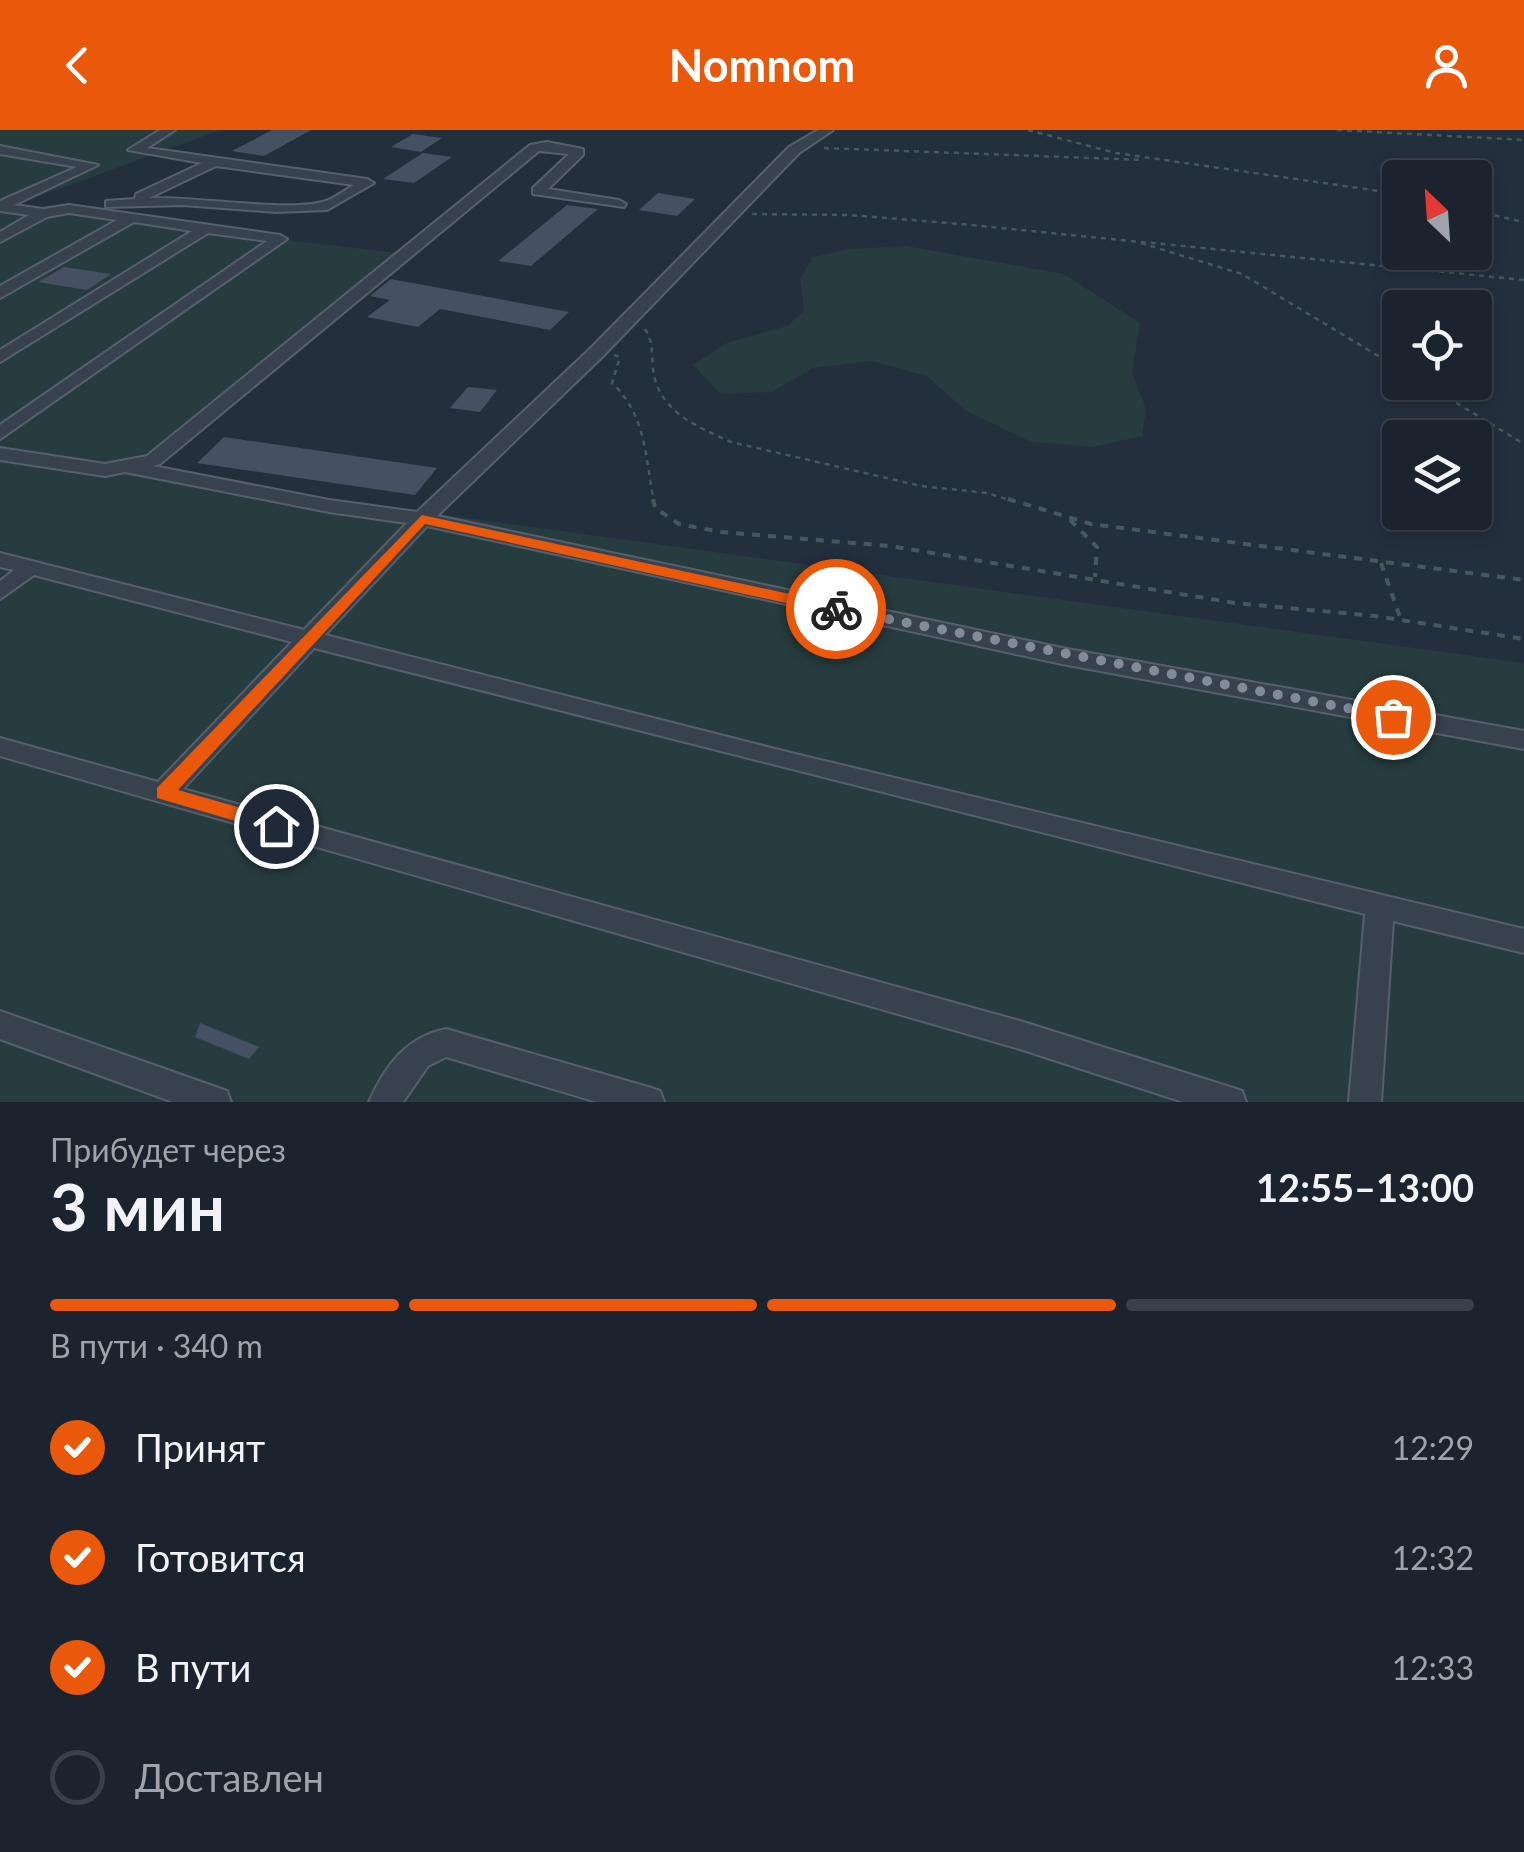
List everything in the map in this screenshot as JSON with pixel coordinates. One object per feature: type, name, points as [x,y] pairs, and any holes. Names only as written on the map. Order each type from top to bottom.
[{"type":"street","points":[[111,204],[183,201],[276,208],[327,206],[368,183],[134,150],[169,130]]},
{"type":"street","points":[[164,793],[422,519],[491,457],[799,146],[827,130]]},
{"type":"street","points":[[130,468],[153,460],[192,432],[536,148],[547,146],[578,152],[538,190],[619,204]]},
{"type":"street","points":[[0,150],[91,164],[0,207]]},
{"type":"street","points":[[84,212],[144,196],[213,163]]},
{"type":"street","points":[[0,207],[43,213]]},
{"type":"street","points":[[0,238],[43,213],[61,209],[280,239],[0,432]]},
{"type":"street","points":[[0,293],[131,218]]},
{"type":"street","points":[[0,357],[205,229]]},
{"type":"street","points":[[0,454],[84,468],[130,468],[329,506],[422,519],[1062,656],[1524,740]]},
{"type":"street","points":[[0,560],[1524,941]]},
{"type":"street","points":[[0,592],[30,568]]},
{"type":"street","points":[[0,747],[1020,1035],[1230,1102]]},
{"type":"street","points":[[1365,1102],[1380,906]]},
{"type":"street","points":[[0,1026],[215,1102]]},
{"type":"street","points":[[385,1102],[416,1055],[427,1045],[446,1042],[648,1102]]},
{"type":"path","points":[[1028,130],[1069,144],[1382,191]]},
{"type":"path","points":[[1337,130],[1524,140]]},
{"type":"path","points":[[799,146],[1013,158],[1163,160]]},
{"type":"path","points":[[736,210],[765,217],[850,215],[1524,280]]},
{"type":"path","points":[[1492,214],[1524,222]]},
{"type":"path","points":[[1137,241],[1242,274],[1382,359]]},
{"type":"path","points":[[625,324],[649,331],[654,342],[654,390],[671,409],[702,430],[731,442],[921,486],[986,493],[1090,524],[1524,580]]},
{"type":"path","points":[[601,348],[620,358],[612,383],[630,396],[636,412],[649,455],[655,508],[679,524],[721,532],[890,546],[1235,602],[1402,620],[1524,639]]},
{"type":"path","points":[[1452,400],[1524,444]]},
{"type":"path","points":[[1066,517],[1097,548],[1094,577]]},
{"type":"path","points":[[1382,563],[1402,620]]},
{"type":"green space","points":[[0,130],[220,130],[10,207],[405,254],[130,472],[1524,663],[1524,1102],[0,1102]]},
{"type":"green space","points":[[906,246],[1064,274],[1140,323],[1132,373],[1146,409],[1142,436],[1092,447],[1031,442],[966,411],[927,376],[871,361],[812,368],[772,392],[721,394],[693,365],[727,343],[787,326],[804,311],[800,279],[813,257],[850,249]]},
{"type":"building","points":[[272,130],[311,130],[264,156],[232,151]]},
{"type":"building","points":[[413,134],[442,138],[421,152],[391,147]]},
{"type":"building","points":[[423,153],[452,157],[414,183],[383,179]]},
{"type":"building","points":[[658,193],[695,199],[677,216],[639,210]]},
{"type":"building","points":[[567,205],[598,209],[531,266],[498,261]]},
{"type":"building","points":[[64,267],[111,274],[87,290],[38,282]]},
{"type":"building","points":[[391,279],[569,312],[550,330],[440,309],[418,327],[367,317],[390,300],[370,296]]},
{"type":"building","points":[[468,387],[497,390],[480,412],[450,408]]},
{"type":"building","points":[[224,437],[437,468],[415,495],[197,463]]},
{"type":"building","points":[[200,1023],[259,1047],[249,1059],[195,1037]]},
{"type":"way so far","points":[[836,609],[1062,656],[1393,717]]},
{"type":"route","points":[[276,826],[164,793],[422,519],[836,609]]}]
